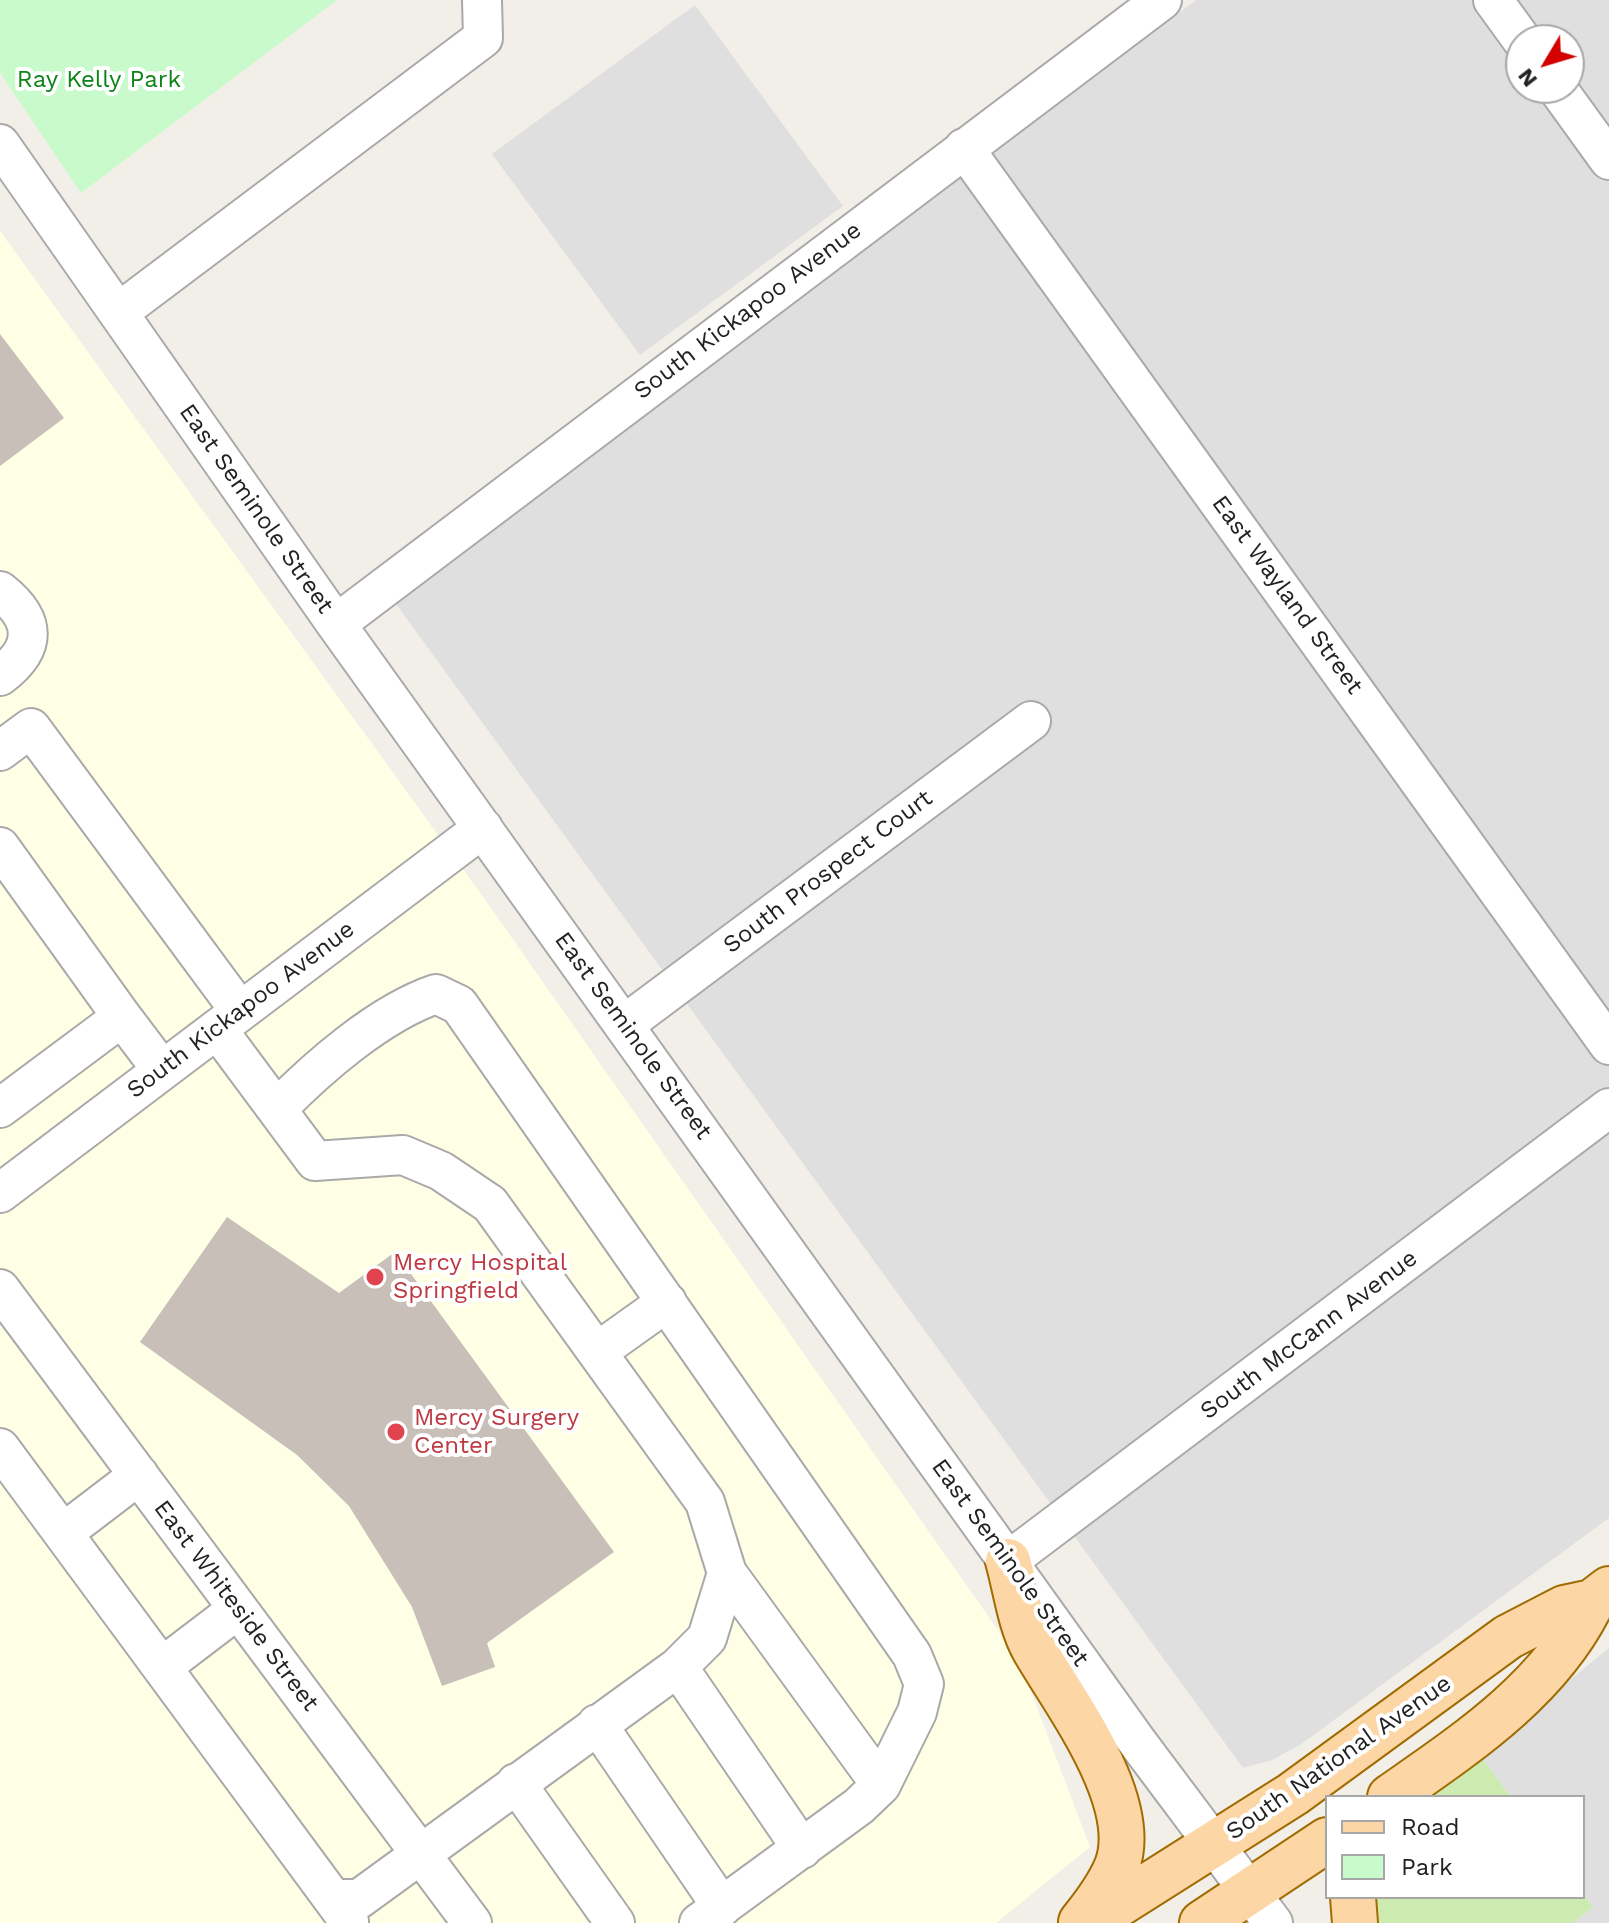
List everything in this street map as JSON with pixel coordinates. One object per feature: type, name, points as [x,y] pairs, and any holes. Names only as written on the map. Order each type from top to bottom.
[{"type":"main road","points":[[1008,1561],[1032,1646],[1102,1761],[1114,1800],[1121,1840],[1117,1865],[1080,1923]]},
{"type":"main road","name":"South National Avenue","points":[[1089,1923],[1293,1794],[1508,1637],[1564,1608],[1601,1595]]},
{"type":"main road","name":"South National Avenue","points":[[1397,1793],[1514,1705],[1578,1631],[1601,1595]]},
{"type":"main road","points":[[1202,1923],[1262,1908],[1325,1842]]},
{"type":"main road","points":[[1353,1899],[1355,1923]]},
{"type":"street","points":[[119,312],[483,38],[482,0]]},
{"type":"street","name":"South Kickapoo Avenue","points":[[336,624],[1162,0]]},
{"type":"street","points":[[1493,0],[1510,24]]},
{"type":"street","points":[[1569,104],[1609,160]]},
{"type":"street","name":"East Seminole Street","points":[[0,144],[336,624],[1008,1561],[1262,1908]]},
{"type":"street","name":"East Wayland Street","points":[[964,148],[1609,1045]]},
{"type":"street","points":[[0,591],[18,606],[28,625],[27,644],[19,661],[0,676]]},
{"type":"street","name":"South Prospect Court","points":[[625,1024],[1031,721]]},
{"type":"street","points":[[0,751],[31,728],[229,1020],[277,1109],[315,1161],[403,1155],[441,1171],[490,1204],[705,1502],[727,1573],[881,1785]]},
{"type":"street","name":"South Kickapoo Avenue","points":[[0,1193],[483,828]]},
{"type":"street","points":[[0,847],[162,1070]]},
{"type":"street","points":[[277,1109],[310,1075],[411,1002],[436,994],[459,1005],[912,1655],[924,1684],[917,1712],[881,1785],[859,1806],[711,1915],[597,1724]]},
{"type":"street","points":[[0,1108],[122,1017]]},
{"type":"street","name":"South McCann Avenue","points":[[1008,1561],[1609,1108]]},
{"type":"street","name":"East Whiteside Street","points":[[0,1289],[472,1923]]},
{"type":"street","points":[[597,1352],[667,1302]]},
{"type":"street","points":[[0,1448],[342,1911],[678,1667],[707,1638],[727,1573]]},
{"type":"street","points":[[63,1533],[139,1475]]},
{"type":"street","points":[[162,1667],[238,1609]]},
{"type":"street","points":[[678,1667],[802,1849]]},
{"type":"street","points":[[516,1783],[615,1923]]},
{"type":"shaded area","points":[[1196,0],[1609,0],[1609,1518],[1300,1745],[1272,1760],[1243,1768],[396,604],[409,588]]},
{"type":"shaded area","points":[[695,5],[843,206],[640,355],[492,154]]},
{"type":"shaded area","name":"Mercy Hospital Springfield","points":[[0,231],[481,894],[1019,1660],[1090,1847],[996,1923],[0,1923]]},
{"type":"shaded area","points":[[1609,1648],[1609,1923],[1573,1923],[1593,1907],[1585,1896],[1585,1795],[1510,1795],[1479,1754]]},
{"type":"green space","name":"Ray Kelly Park","points":[[0,0],[337,0],[81,193],[0,73]]},
{"type":"green space","points":[[1479,1754],[1510,1795],[1425,1795]]},
{"type":"green space","points":[[1585,1896],[1593,1907],[1573,1923],[1370,1923],[1368,1899],[1585,1899]]},
{"type":"building","points":[[0,334],[64,418],[0,466]]},
{"type":"building","name":"Mercy Surgery Center","points":[[227,1217],[339,1293],[395,1252],[614,1552],[487,1643],[495,1667],[442,1686],[412,1607],[349,1506],[297,1455],[140,1342]]},
{"type":"place","name":"Mercy Hospital Springfield","points":[[375,1277]]},
{"type":"place","name":"Mercy Surgery Center","points":[[396,1432]]}]
